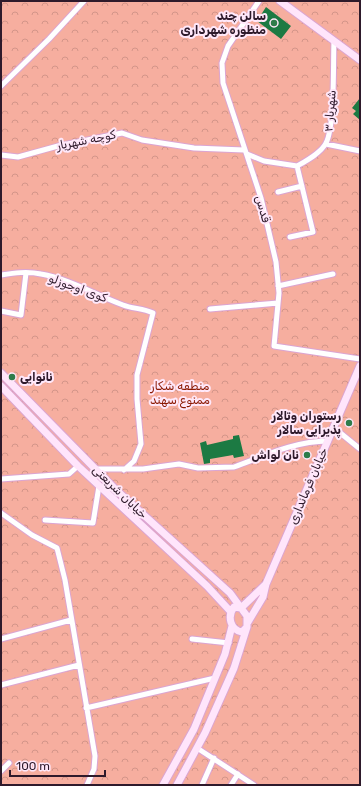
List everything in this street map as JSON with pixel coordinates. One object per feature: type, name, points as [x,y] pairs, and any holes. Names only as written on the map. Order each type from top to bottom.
[{"type":"main road","points":[[280,1],[360,60]]},
{"type":"main road","name":"خیابان فرمانداری","points":[[248,625],[263,597],[266,584],[360,366]]},
{"type":"main road","name":"خیابان شریعتی","points":[[1,373],[95,469],[230,593],[241,608]]},
{"type":"main road","name":"خیابان شریعتی","points":[[1,386],[78,466],[207,586],[231,612]]},
{"type":"main road","points":[[22,408],[29,402]]},
{"type":"main road","points":[[207,586],[214,579]]},
{"type":"main road","name":"خیابان فرمانداری","points":[[241,608],[266,584]]},
{"type":"main road","points":[[163,785],[194,729],[229,643],[232,626],[231,612],[234,607],[241,608],[246,613],[248,625],[234,668],[205,733],[177,785]]},
{"type":"main road","points":[[232,626],[238,631],[244,631],[248,625]]},
{"type":"main road","points":[[194,729],[205,733]]},
{"type":"street","points":[[1,86],[49,39],[84,1]]},
{"type":"street","name":"قدس","points":[[259,1],[228,46],[222,63],[223,83],[261,198],[276,262],[278,303],[274,346],[360,359]]},
{"type":"street","name":"شهریار ۳","points":[[297,166],[310,158],[326,144],[331,124],[334,41]]},
{"type":"street","name":"کوچه شهریار","points":[[1,155],[18,157],[58,146],[122,133],[142,140],[194,148],[245,152],[264,161],[297,166]]},
{"type":"street","points":[[326,144],[360,151]]},
{"type":"street","points":[[290,237],[313,232],[297,166]]},
{"type":"street","points":[[278,192],[302,186]]},
{"type":"street","points":[[1,311],[21,315],[26,273]]},
{"type":"street","name":"کوی اوجوزلو","points":[[1,275],[26,273],[41,274],[80,287],[125,306],[144,309],[153,313],[137,375],[137,399],[141,444],[134,461],[124,470]]},
{"type":"street","points":[[278,286],[333,274]]},
{"type":"street","points":[[210,309],[278,303]]},
{"type":"street","points":[[333,427],[360,449]]},
{"type":"street","points":[[95,469],[124,470],[179,464],[198,468],[228,468],[297,444],[311,441],[328,441]]},
{"type":"street","points":[[1,479],[69,474],[78,466]]},
{"type":"street","points":[[45,520],[93,524],[99,486]]},
{"type":"street","points":[[1,513],[32,535],[57,548],[65,580],[95,756],[94,769],[87,785]]},
{"type":"street","points":[[1,639],[71,620]]},
{"type":"street","points":[[192,639],[229,643]]},
{"type":"street","points":[[1,685],[80,665]]},
{"type":"street","points":[[86,708],[215,678]]},
{"type":"street","points":[[197,748],[254,785]]},
{"type":"street","points":[[202,785],[214,758]]},
{"type":"street","points":[[1,771],[8,763]]},
{"type":"street","points":[[231,785],[238,774]]},
{"type":"green space","name":"منطقه شکار ممنوع سهند","points":[[1,1],[360,1],[360,785],[1,785]]},
{"type":"building","name":"سالن چند منظوره شهرداری","points":[[266,7],[291,26],[281,39],[257,21]]},
{"type":"building","points":[[360,98],[360,120],[353,114],[356,111],[352,108]]},
{"type":"building","points":[[239,435],[244,456],[234,458],[233,455],[210,459],[210,463],[204,464],[200,443],[206,441],[207,445],[233,439],[233,436]]},
{"type":"place","name":"سالن چند منظوره شهرداری","points":[[274,23]]},
{"type":"place","name":"نانوایی","points":[[12,377]]},
{"type":"place","name":"رستوران وتالار پذیرایی سالار","points":[[349,423]]},
{"type":"place","name":"نان لواش","points":[[307,455]]}]
